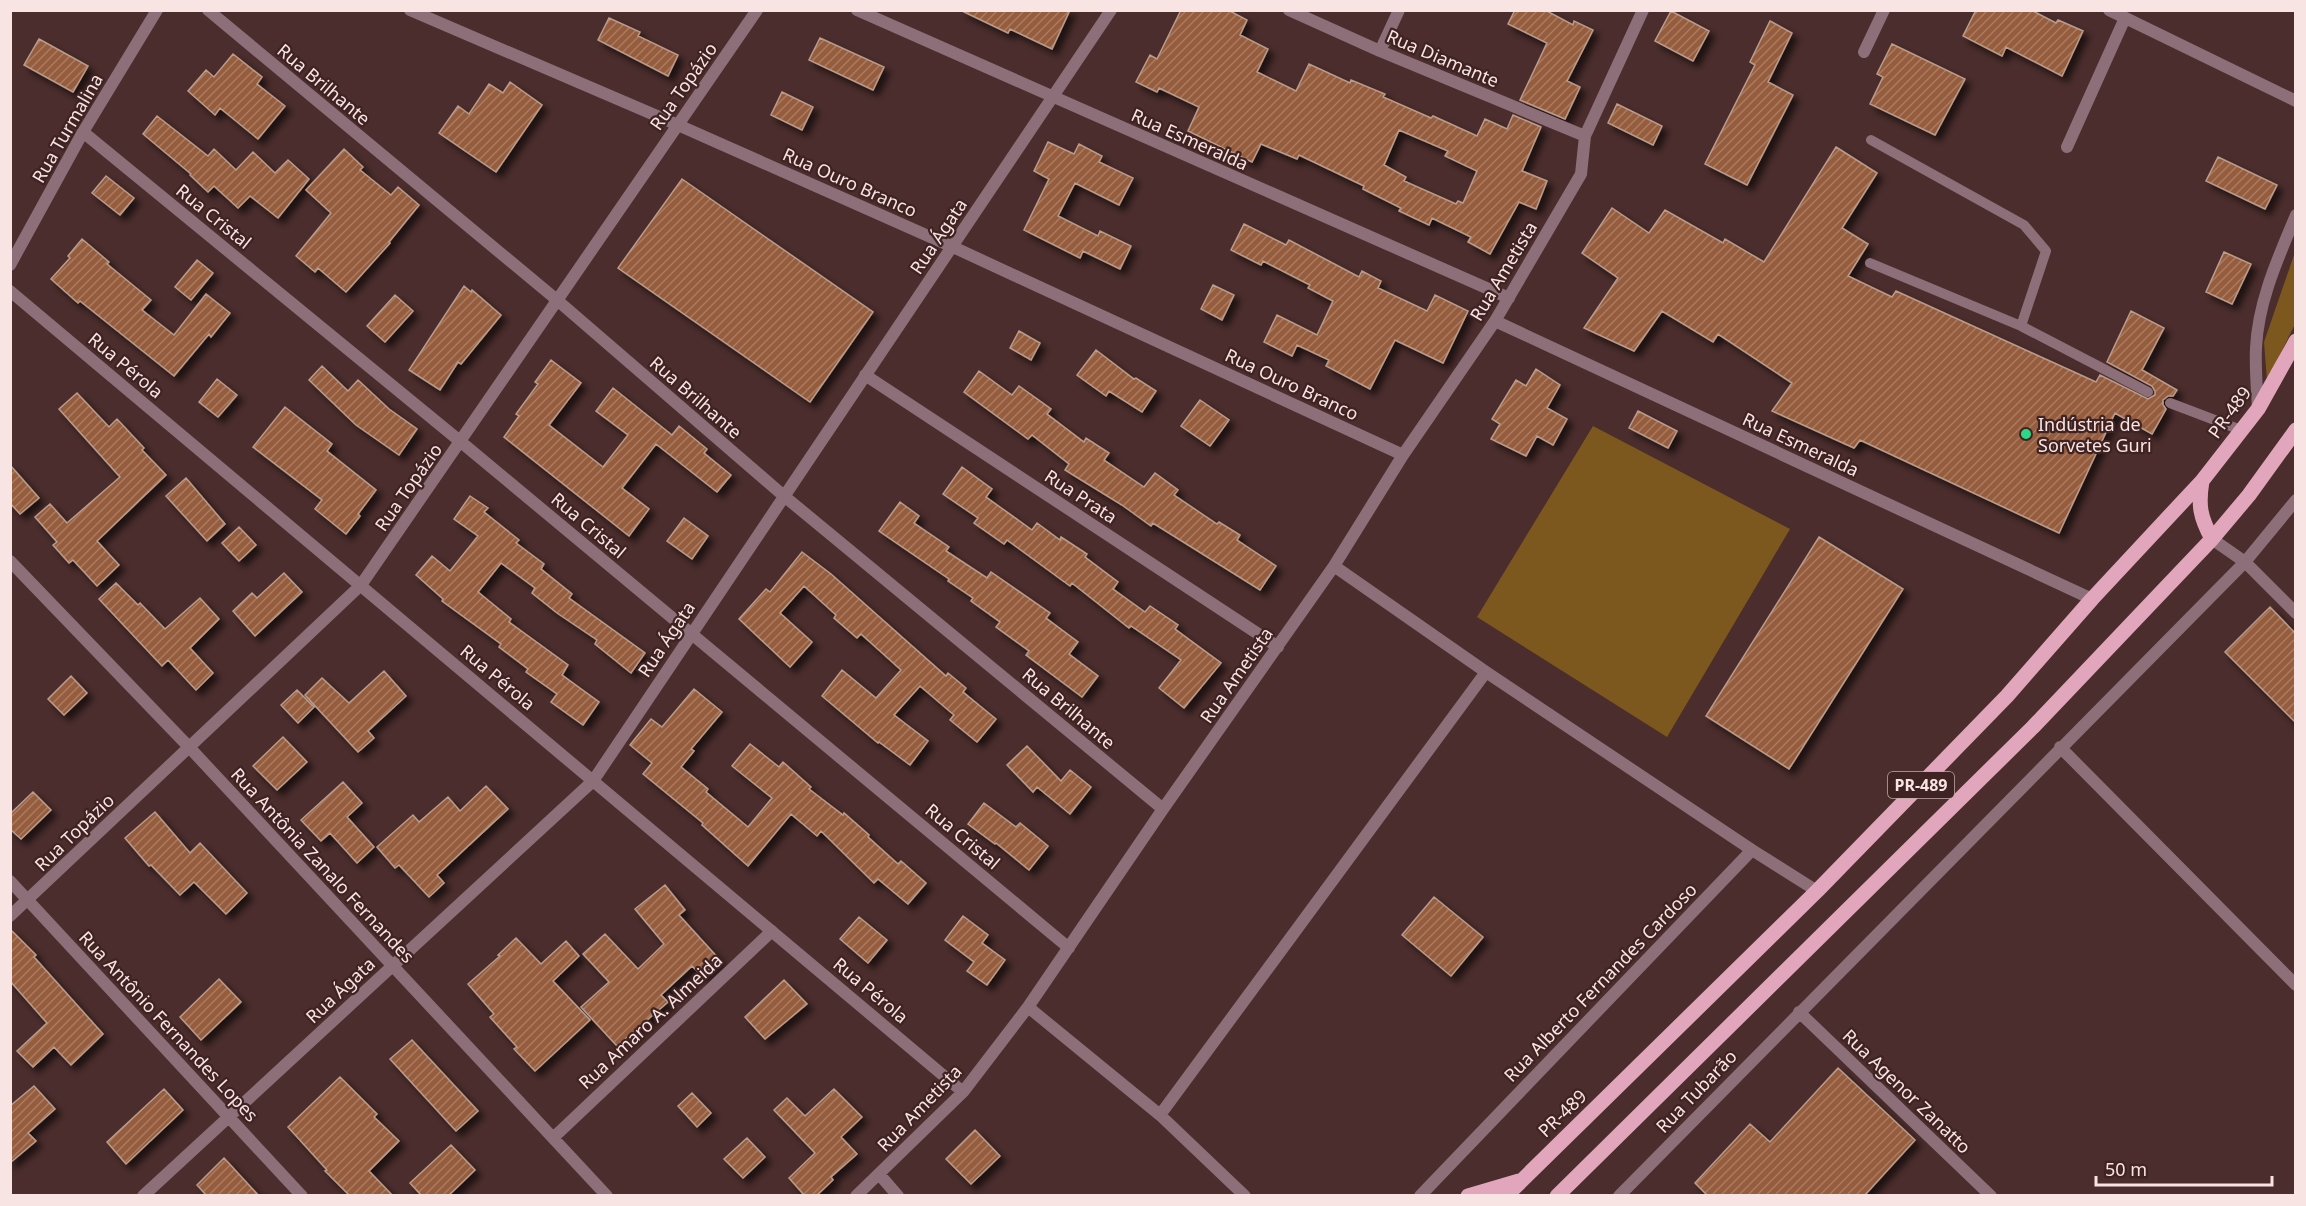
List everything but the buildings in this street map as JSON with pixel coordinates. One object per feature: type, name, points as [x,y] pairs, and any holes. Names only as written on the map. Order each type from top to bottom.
[{"type":"main road","name":"PR-489","points":[[1506,1196],[1817,891],[2007,696],[2092,599],[2202,481],[2258,409],[2295,341]]},
{"type":"main road","name":"PR-489","points":[[1557,1196],[2033,727],[2212,539],[2249,495],[2295,430]]},
{"type":"main road","points":[[2202,481],[2199,501],[2202,521],[2212,539]]},
{"type":"main road","points":[[1468,1196],[1522,1180]]},
{"type":"street","name":"Rua Turmalina","points":[[10,264],[83,132],[157,10]]},
{"type":"street","name":"Rua Brilhante","points":[[208,10],[557,300],[784,496],[1163,809]]},
{"type":"street","name":"Rua Ouro Branco","points":[[410,10],[678,125],[953,247],[1402,455]]},
{"type":"street","name":"Rua Topázio","points":[[10,916],[361,585],[757,10]]},
{"type":"street","name":"Rua Esmeralda","points":[[857,10],[1509,298]]},
{"type":"street","name":"Rua Ágata","points":[[143,1196],[593,781],[1111,10]]},
{"type":"street","name":"Rua Diamante","points":[[1289,10],[1380,51],[1585,136]]},
{"type":"street","points":[[1380,51],[1399,10]]},
{"type":"street","name":"Rua Ametista","points":[[856,1196],[963,1092],[1028,1007],[1163,809],[1334,566],[1402,455],[1495,321],[1581,174],[1585,136],[1643,10]]},
{"type":"street","points":[[1864,52],[1884,10]]},
{"type":"street","points":[[2109,10],[2295,101]]},
{"type":"street","points":[[2067,147],[2124,18]]},
{"type":"street","name":"Rua Cristal","points":[[83,132],[461,442],[1069,948]]},
{"type":"street","points":[[2258,409],[2256,347],[2263,304],[2275,265],[2295,215]]},
{"type":"street","name":"Rua Pérola","points":[[10,291],[963,1092]]},
{"type":"street","name":"Rua Esmeralda","points":[[1495,321],[2092,599]]},
{"type":"street","name":"Rua Prata","points":[[865,375],[1278,647]]},
{"type":"street","name":"Rua Tubarão","points":[[1619,1196],[2245,562],[2295,501]]},
{"type":"street","points":[[2212,539],[2245,562],[2295,613]]},
{"type":"street","name":"Rua Antônia Zanalo Fernandes","points":[[10,561],[189,747],[607,1196]]},
{"type":"street","points":[[1334,566],[1486,672],[1817,891]]},
{"type":"street","points":[[1161,1115],[1486,672]]},
{"type":"street","points":[[2060,747],[2295,985]]},
{"type":"street","name":"Rua Alberto Fernandes Cardoso","points":[[1419,1196],[1752,850]]},
{"type":"street","name":"Rua Antônio Fernandes Lopes","points":[[10,881],[302,1196]]},
{"type":"street","name":"Rua Amaro A. Almeida","points":[[553,1138],[772,931]]},
{"type":"street","points":[[1028,1007],[1161,1115],[1245,1196]]},
{"type":"street","name":"Rua Agenor Zanatto","points":[[1799,1012],[1991,1196]]},
{"type":"street","points":[[879,1174],[898,1196]]},
{"type":"lane","points":[[1871,140],[2024,225],[2046,251],[2020,326]]},
{"type":"lane","points":[[1870,263],[2020,326],[2148,392]]},
{"type":"lane","points":[[2170,403],[2241,430]]},
{"type":"shaded area","points":[[2295,252],[2295,324],[2267,381],[2264,342]]},
{"type":"shaded area","points":[[1593,426],[1790,529],[1667,737],[1477,617]]},
{"type":"place","name":"Indústria de Sorvetes Guri","points":[[2026,434]]}]
